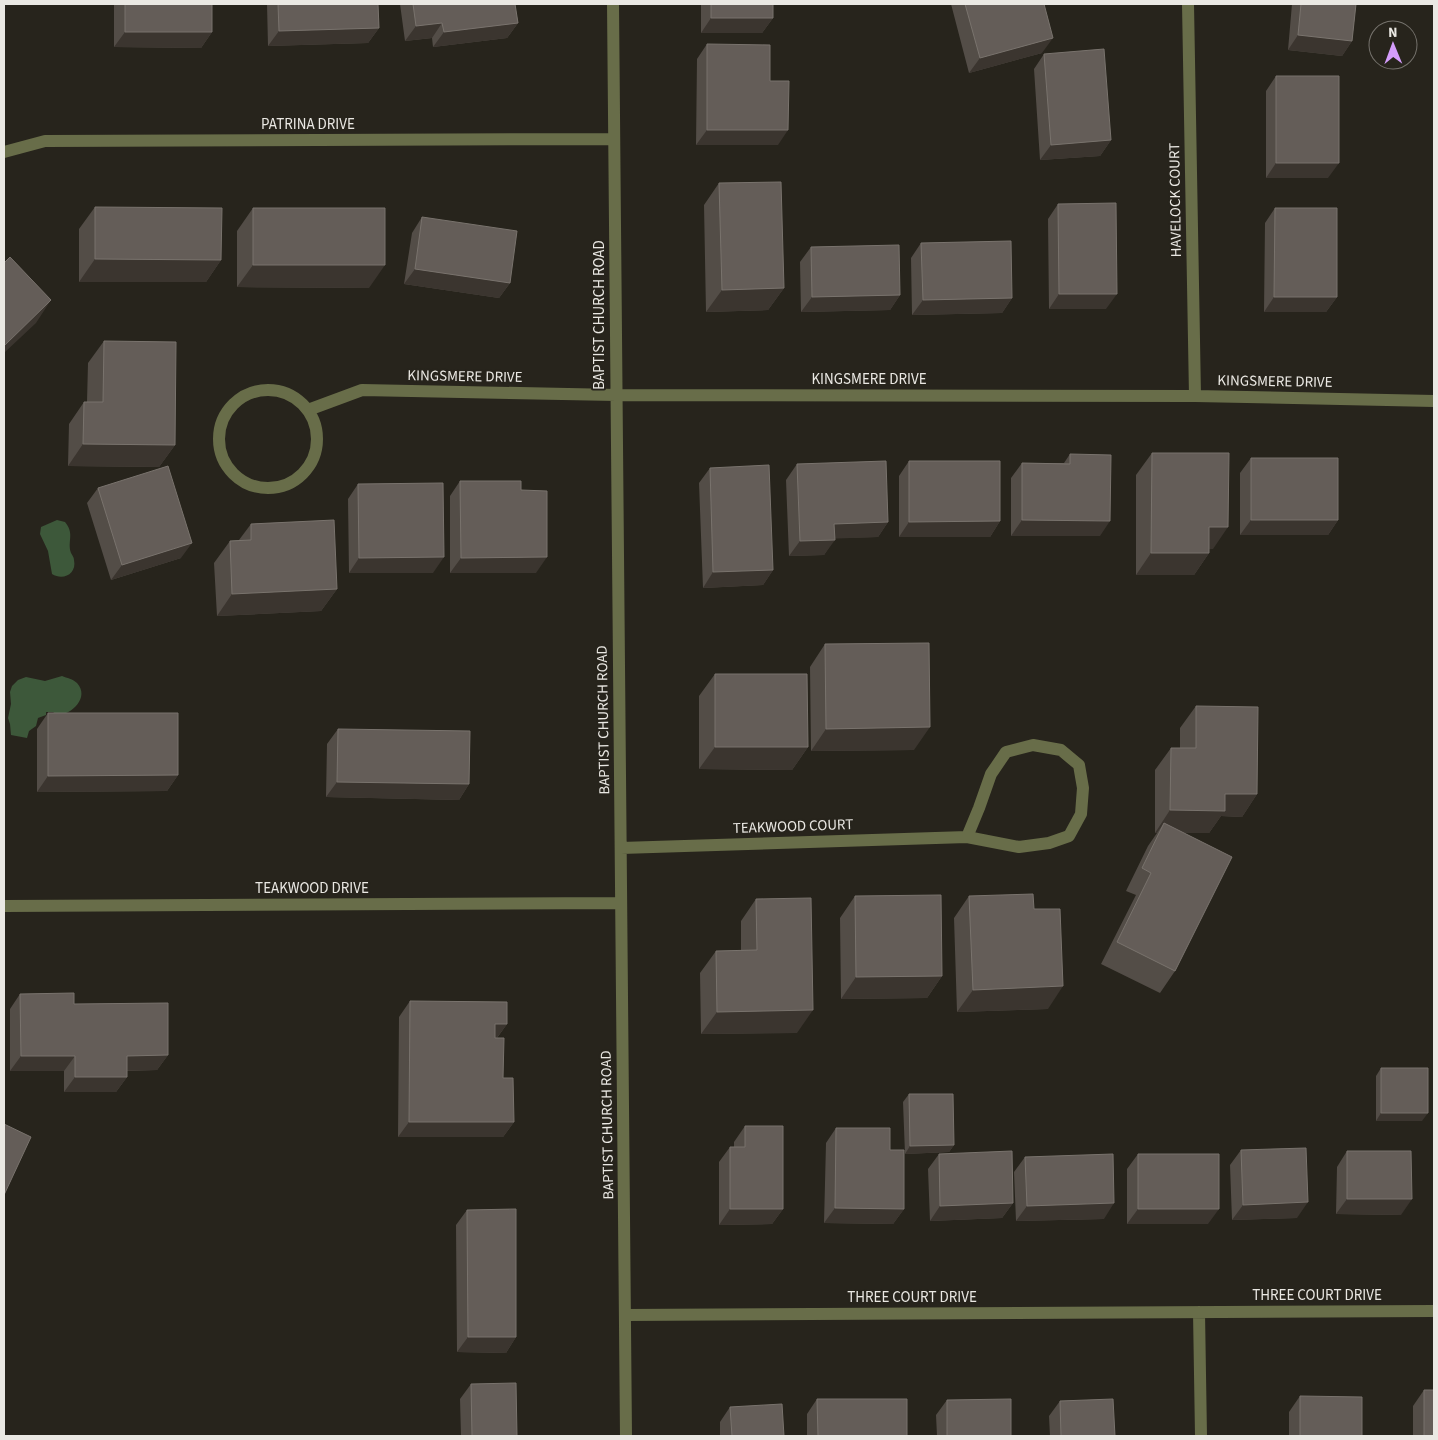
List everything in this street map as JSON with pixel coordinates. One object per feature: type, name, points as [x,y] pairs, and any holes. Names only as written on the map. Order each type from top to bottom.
[{"type":"street","name":"BAPTIST CHURCH ROAD","points":[[613,4],[626,1436]]},
{"type":"street","name":"HAVELOCK COURT","points":[[1188,4],[1195,396]]},
{"type":"street","name":"PATRINA DRIVE","points":[[4,152],[45,141],[614,139]]},
{"type":"street","points":[[276,390],[294,397],[308,410],[316,428],[317,447],[310,466],[296,479],[279,488],[260,488],[241,482],[227,468],[219,451],[218,432],[225,413],[238,399],[256,391],[276,390]]},
{"type":"street","name":"KINGSMERE DRIVE","points":[[308,410],[362,390],[616,395],[1195,396],[1434,401]]},
{"type":"street","name":"TEAKWOOD COURT","points":[[621,848],[967,837],[1019,847],[1049,843],[1068,836],[1081,814],[1083,788],[1079,764],[1061,750],[1052,748],[1033,745],[1006,752],[991,774],[967,837]]},
{"type":"street","name":"TEAKWOOD DRIVE","points":[[4,906],[621,903]]},
{"type":"street","name":"THREE COURT DRIVE","points":[[625,1315],[1434,1311]]},
{"type":"street","points":[[1200,1312],[1201,1436]]},
{"type":"shaded area","points":[[57,520],[65,522],[70,530],[70,549],[74,559],[71,572],[61,577],[52,574],[48,551],[40,534],[41,527]]},
{"type":"shaded area","points":[[62,676],[77,683],[80,688],[81,694],[78,704],[63,714],[57,715],[53,712],[46,712],[46,715],[38,718],[36,726],[29,731],[27,738],[11,735],[8,718],[12,686],[18,680],[26,677],[45,681]]},
{"type":"building","points":[[125,4],[212,4],[212,32],[125,32]]},
{"type":"building","points":[[278,4],[378,4],[379,28],[279,31]]},
{"type":"building","points":[[413,4],[515,4],[518,23],[444,32],[442,23],[416,26]]},
{"type":"building","points":[[711,4],[773,4],[773,18],[711,18]]},
{"type":"building","points":[[965,4],[1044,4],[1053,38],[980,58]]},
{"type":"building","points":[[1301,4],[1356,4],[1352,41],[1298,35]]},
{"type":"building","points":[[707,44],[770,45],[770,81],[789,81],[788,130],[707,130]]},
{"type":"building","points":[[1104,49],[1111,140],[1051,145],[1044,54]]},
{"type":"building","points":[[1276,76],[1339,76],[1339,163],[1276,163]]},
{"type":"building","points":[[781,182],[784,288],[722,290],[719,183]]},
{"type":"building","points":[[1116,203],[1117,294],[1059,294],[1058,204]]},
{"type":"building","points":[[95,207],[222,208],[221,260],[95,259]]},
{"type":"building","points":[[253,208],[385,208],[385,265],[253,265]]},
{"type":"building","points":[[1275,208],[1337,208],[1337,297],[1274,297]]},
{"type":"building","points":[[422,217],[517,231],[510,283],[415,269]]},
{"type":"building","points":[[1011,241],[1012,298],[923,300],[921,243]]},
{"type":"building","points":[[899,245],[900,295],[812,297],[811,247]]},
{"type":"building","points":[[10,257],[51,300],[4,346],[4,263]]},
{"type":"building","points":[[104,341],[176,342],[175,445],[83,444],[84,402],[103,402]]},
{"type":"building","points":[[1152,453],[1229,453],[1228,527],[1209,527],[1209,553],[1151,553]]},
{"type":"building","points":[[1070,454],[1111,455],[1110,521],[1022,520],[1022,463],[1070,464]]},
{"type":"building","points":[[1251,458],[1338,458],[1338,520],[1251,520]]},
{"type":"building","points":[[886,461],[888,522],[834,524],[835,540],[800,541],[797,464]]},
{"type":"building","points":[[909,461],[1000,461],[1000,521],[909,522]]},
{"type":"building","points":[[769,465],[773,570],[713,572],[710,468]]},
{"type":"building","points":[[168,466],[192,543],[122,565],[98,488]]},
{"type":"building","points":[[460,481],[521,481],[521,490],[547,491],[547,557],[461,558]]},
{"type":"building","points":[[443,483],[444,557],[359,558],[358,484]]},
{"type":"building","points":[[334,520],[337,589],[232,594],[230,541],[251,540],[251,524]]},
{"type":"building","points":[[929,643],[930,727],[826,729],[825,644]]},
{"type":"building","points":[[715,674],[807,674],[808,747],[715,747]]},
{"type":"building","points":[[1196,706],[1258,707],[1257,794],[1225,794],[1225,811],[1170,810],[1171,748],[1196,748]]},
{"type":"building","points":[[48,713],[178,713],[178,775],[48,776]]},
{"type":"building","points":[[338,729],[470,731],[469,784],[337,782]]},
{"type":"building","points":[[1164,823],[1232,857],[1175,971],[1117,942],[1151,873],[1142,868]]},
{"type":"building","points":[[1033,894],[1034,909],[1060,909],[1063,986],[973,990],[969,896]]},
{"type":"building","points":[[941,895],[942,976],[856,977],[855,896]]},
{"type":"building","points":[[811,898],[813,1010],[717,1012],[716,951],[757,950],[756,899]]},
{"type":"building","points":[[74,993],[74,1004],[168,1003],[168,1055],[127,1056],[127,1077],[75,1077],[75,1056],[21,1056],[20,994]]},
{"type":"building","points":[[410,1001],[507,1002],[507,1024],[495,1024],[495,1038],[504,1038],[503,1078],[513,1078],[514,1122],[409,1122]]},
{"type":"building","points":[[1381,1068],[1428,1068],[1428,1113],[1381,1113]]},
{"type":"building","points":[[909,1094],[953,1094],[954,1145],[910,1146]]},
{"type":"building","points":[[4,1124],[31,1137],[4,1195]]},
{"type":"building","points":[[745,1126],[783,1126],[783,1209],[730,1209],[730,1147],[745,1147]]},
{"type":"building","points":[[836,1128],[890,1128],[890,1150],[904,1150],[904,1209],[835,1208]]},
{"type":"building","points":[[1306,1148],[1308,1202],[1243,1205],[1241,1150]]},
{"type":"building","points":[[1012,1151],[1013,1203],[940,1206],[939,1154]]},
{"type":"building","points":[[1347,1151],[1411,1151],[1412,1199],[1347,1199]]},
{"type":"building","points":[[1113,1154],[1114,1203],[1027,1206],[1025,1157]]},
{"type":"building","points":[[1138,1154],[1219,1154],[1219,1209],[1138,1209]]},
{"type":"building","points":[[516,1209],[516,1337],[468,1337],[467,1210]]},
{"type":"building","points":[[516,1383],[517,1436],[472,1436],[471,1384]]},
{"type":"building","points":[[1424,1390],[1434,1390],[1434,1436],[1424,1436]]},
{"type":"building","points":[[1300,1396],[1362,1397],[1362,1436],[1300,1436]]},
{"type":"building","points":[[817,1399],[907,1399],[907,1436],[818,1436]]},
{"type":"building","points":[[1011,1399],[1011,1436],[947,1436],[947,1400]]},
{"type":"building","points":[[1113,1399],[1115,1436],[1061,1436],[1060,1401]]},
{"type":"building","points":[[782,1404],[784,1436],[732,1436],[730,1407]]}]
